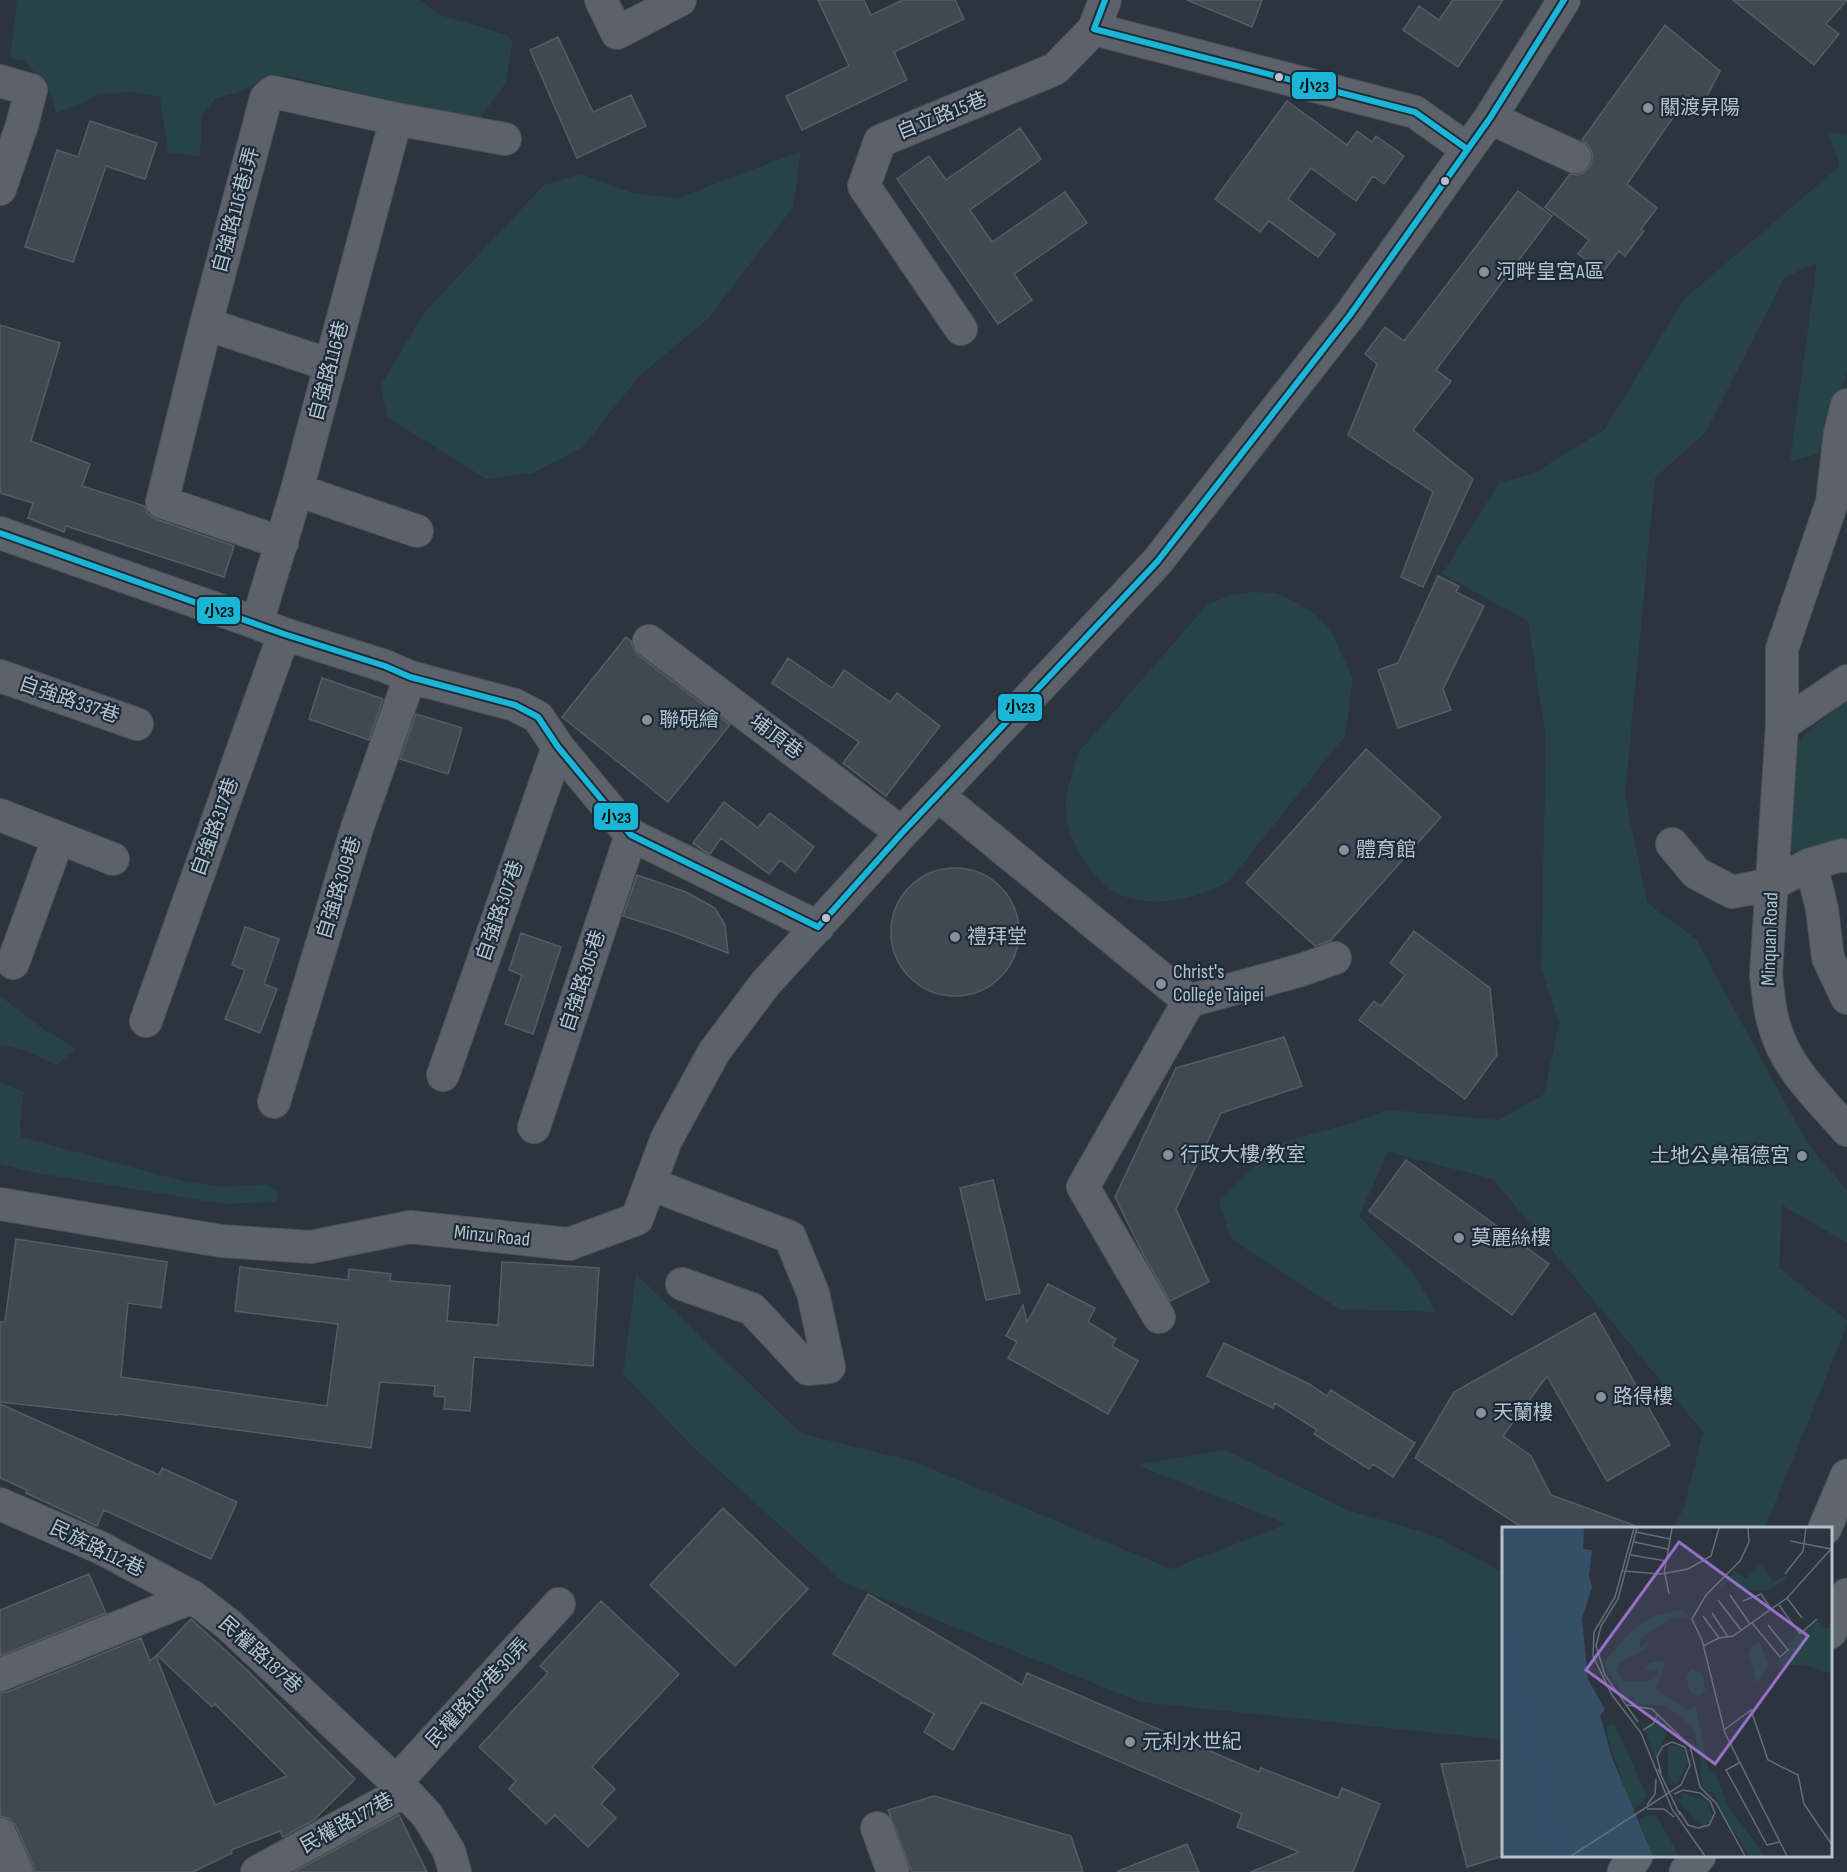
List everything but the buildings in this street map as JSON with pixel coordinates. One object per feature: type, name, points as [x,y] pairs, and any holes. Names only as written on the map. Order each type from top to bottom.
[{"type":"main road","points":[[1826,1527],[1847,1476]]},
{"type":"main road","points":[[1832,1628],[1847,1595]]},
{"type":"main road","points":[[1623,1872],[1635,1857]]},
{"type":"main road","points":[[1686,1872],[1698,1857]]},
{"type":"street","points":[[601,0],[616,33],[680,0]]},
{"type":"street","name":"Minzu Road","points":[[0,1204],[221,1241],[312,1247],[410,1227],[569,1244],[637,1219],[666,1140],[714,1052],[765,984],[902,833],[1157,562],[1350,315],[1490,118],[1564,0]]},
{"type":"street","points":[[1094,10],[1415,112],[1467,149]]},
{"type":"street","name":"自立路15巷","points":[[961,329],[864,186],[880,141],[1055,69],[1094,10]]},
{"type":"street","points":[[0,81],[30,90],[0,189]]},
{"type":"street","name":"自強路116巷1弄","points":[[282,543],[162,502],[266,98],[273,92],[396,119]]},
{"type":"street","points":[[1490,118],[1575,157]]},
{"type":"street","points":[[396,119],[505,139]]},
{"type":"street","name":"自強路116巷","points":[[271,628],[282,543],[396,119]]},
{"type":"street","points":[[206,324],[330,365]]},
{"type":"street","name":"Minquan Road","points":[[1847,405],[1840,434],[1832,502],[1782,650],[1782,724],[1766,974],[1775,1030],[1787,1056],[1803,1079],[1847,1130]]},
{"type":"street","points":[[297,490],[417,531]]},
{"type":"street","points":[[0,533],[385,666],[410,677],[515,705],[538,717],[558,747],[631,835],[819,927]]},
{"type":"street","name":"自強路317巷","points":[[146,1021],[271,628]]},
{"type":"street","name":"埔頂巷","points":[[649,641],[902,833]]},
{"type":"street","name":"自強路337巷","points":[[0,676],[137,724]]},
{"type":"street","name":"自強路309巷","points":[[274,1101],[357,828],[410,677]]},
{"type":"street","points":[[1782,724],[1847,681]]},
{"type":"street","name":"自強路307巷","points":[[443,1075],[558,747]]},
{"type":"street","points":[[939,796],[1189,1001]]},
{"type":"street","points":[[0,815],[113,859]]},
{"type":"street","name":"自強路305巷","points":[[534,1127],[631,835]]},
{"type":"street","points":[[14,963],[58,839]]},
{"type":"street","points":[[1672,843],[1696,873],[1732,892],[1772,884],[1811,864],[1847,855]]},
{"type":"street","points":[[1811,864],[1822,909],[1828,958],[1847,998]]},
{"type":"street","points":[[1159,1317],[1083,1187],[1189,1001],[1335,958]]},
{"type":"street","points":[[650,1184],[790,1237],[813,1293],[829,1367],[808,1369],[752,1309],[682,1284]]},
{"type":"street","name":"民族路112巷","points":[[0,1504],[101,1548],[193,1597]]},
{"type":"street","points":[[0,1675],[193,1597]]},
{"type":"street","name":"民權路187巷","points":[[193,1597],[229,1625],[401,1786],[427,1815],[450,1851],[455,1872]]},
{"type":"street","name":"民權路187巷30弄","points":[[401,1786],[559,1604]]},
{"type":"street","name":"民權路177巷","points":[[265,1870],[401,1786]]},
{"type":"street","points":[[877,1828],[893,1872]]},
{"type":"street","points":[[0,1834],[17,1872]]},
{"type":"green space","points":[[17,0],[420,0],[440,15],[507,35],[513,43],[505,84],[477,122],[289,76],[269,76],[237,93],[216,98],[202,115],[200,156],[168,153],[160,97],[132,92],[98,94],[83,103],[56,113],[51,94],[35,73],[23,60],[10,58]]},
{"type":"green space","points":[[1828,132],[1847,134],[1847,373],[1820,453],[1790,462],[1817,262],[1784,278],[1706,432],[1655,478],[1625,795],[1647,903],[1696,939],[1806,1141],[1847,1191],[1847,1243],[1782,1205],[1779,1268],[1847,1320],[1847,1325],[1765,1527],[1674,1527],[1684,1507],[1703,1432],[1493,1179],[1388,1152],[1359,1216],[1412,1271],[1436,1312],[1339,1309],[1231,1239],[1219,1202],[1277,1144],[1352,1123],[1388,1110],[1499,1120],[1544,1094],[1559,1023],[1541,969],[1546,739],[1528,621],[1442,574],[1499,483],[1534,473],[1604,430],[1684,299],[1840,166]]},
{"type":"green space","points":[[801,151],[793,207],[709,318],[639,376],[583,447],[533,473],[486,479],[387,417],[381,385],[424,313],[544,185],[580,174],[635,194],[678,198]]},
{"type":"green space","points":[[1252,592],[1275,593],[1296,602],[1330,629],[1353,679],[1345,736],[1229,881],[1188,898],[1173,900],[1143,901],[1114,892],[1100,880],[1084,860],[1068,826],[1067,796],[1078,753],[1207,605],[1231,595]]},
{"type":"green space","points":[[1847,702],[1847,844],[1792,852],[1784,847],[1787,777],[1792,752],[1797,743],[1820,721]]},
{"type":"green space","points":[[0,996],[45,1030],[76,1049],[56,1065],[25,1050],[0,1045]]},
{"type":"green space","points":[[0,1083],[24,1092],[20,1122],[21,1137],[183,1181],[225,1187],[266,1184],[278,1191],[276,1202],[224,1204],[37,1173],[0,1164]]},
{"type":"green space","points":[[636,1274],[802,1434],[913,1461],[1171,1569],[1287,1524],[1137,1465],[1225,1450],[1347,1510],[1433,1535],[1502,1571],[1502,1740],[1140,1702],[843,1582],[695,1449],[623,1374]]},
{"type":"transit line","name":"小23","points":[[1105,0],[1094,29],[1415,112],[1467,149]]},
{"type":"transit line","name":"小23","points":[[818,927],[902,833],[1157,562],[1350,315],[1490,118],[1564,0]]},
{"type":"transit line","name":"小23","points":[[0,533],[284,634],[385,666],[410,677],[515,705],[538,717],[558,747],[631,835],[818,927]]},
{"type":"place","name":"關渡昇陽","points":[[1648,108]]},
{"type":"place","name":"河畔皇宮A區","points":[[1484,272]]},
{"type":"place","name":"聯硯繪","points":[[647,720]]},
{"type":"place","name":"體育館","points":[[1344,850]]},
{"type":"place","name":"禮拜堂","points":[[955,937]]},
{"type":"place","name":"Christ's College Taipei","points":[[1161,984]]},
{"type":"place","name":"行政大樓/教室","points":[[1168,1155]]},
{"type":"place","name":"土地公鼻福德宮","points":[[1802,1156]]},
{"type":"place","name":"莫麗絲樓","points":[[1459,1238]]},
{"type":"place","name":"路得樓","points":[[1601,1397]]},
{"type":"place","name":"天蘭樓","points":[[1481,1413]]},
{"type":"place","name":"元利水世紀","points":[[1130,1742]]}]
